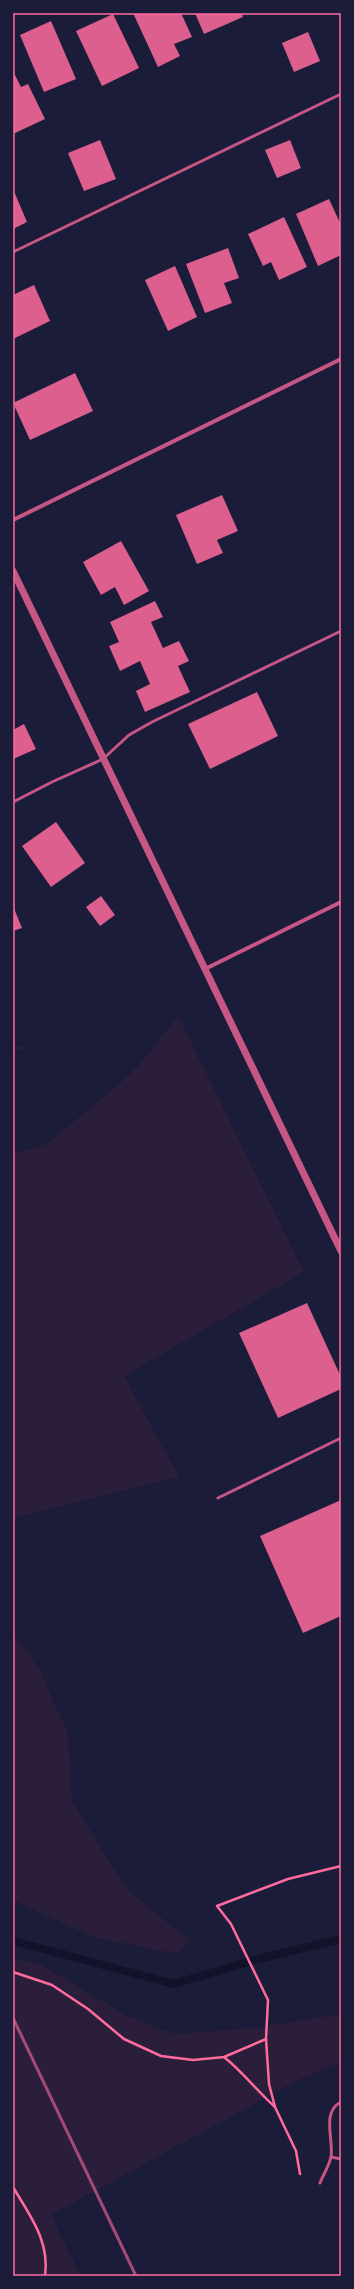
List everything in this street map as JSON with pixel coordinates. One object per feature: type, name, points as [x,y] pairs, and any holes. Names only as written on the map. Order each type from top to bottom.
[{"type":"street","points":[[13,520],[341,359]]},
{"type":"street","points":[[13,571],[341,1251]]},
{"type":"street","points":[[204,969],[341,902]]},
{"type":"lane","points":[[13,252],[341,94]]},
{"type":"lane","points":[[13,802],[52,782],[103,759],[129,735],[152,722],[341,631]]},
{"type":"lane","points":[[218,1498],[341,1438]]},
{"type":"lane","points":[[320,2183],[331,2157],[329,2121],[337,2104],[341,2102]]},
{"type":"lane","points":[[331,2157],[341,2159]]},
{"type":"path","points":[[300,2174],[296,2151],[275,2107],[269,2084],[266,2039],[268,2000],[231,1924],[217,1906],[288,1879],[341,1866]]},
{"type":"path","points":[[13,1972],[52,1985],[88,2009],[124,2039],[161,2056],[193,2060],[224,2057],[266,2039]]},
{"type":"path","points":[[224,2057],[242,2072],[257,2091],[275,2107]]},
{"type":"path","points":[[13,2187],[37,2227],[47,2253],[45,2276]]},
{"type":"shaded area","points":[[178,1016],[304,1272],[124,1376],[179,1477],[13,1518],[13,1154],[46,1144],[115,1088],[142,1062]]},
{"type":"shaded area","points":[[13,1043],[26,1048],[13,1053]]},
{"type":"shaded area","points":[[13,1633],[40,1670],[68,1734],[72,1801],[126,1889],[189,1940],[178,1954],[93,1937],[13,1900]]},
{"type":"shaded area","points":[[13,1959],[41,1965],[128,2016],[174,2034],[254,2028],[341,2014],[341,2062],[296,2081],[51,2215],[81,2276],[13,2276]]},
{"type":"building","points":[[133,13],[181,13],[192,37],[174,44],[180,56],[158,67]]},
{"type":"building","points":[[195,13],[242,13],[243,17],[204,34]]},
{"type":"building","points":[[113,14],[139,68],[102,86],[76,31]]},
{"type":"building","points":[[51,21],[76,79],[44,92],[20,35]]},
{"type":"building","points":[[308,32],[320,61],[294,72],[282,43]]},
{"type":"building","points":[[13,71],[21,87],[28,84],[45,119],[13,134]]},
{"type":"building","points":[[100,140],[116,179],[84,191],[68,153]]},
{"type":"building","points":[[290,140],[301,168],[277,178],[265,150]]},
{"type":"building","points":[[13,189],[27,222],[13,229]]},
{"type":"building","points":[[329,199],[341,225],[341,255],[318,266],[296,214]]},
{"type":"building","points":[[284,217],[307,267],[279,280],[271,262],[263,266],[248,234]]},
{"type":"building","points":[[228,248],[239,278],[224,283],[232,303],[205,313],[186,264]]},
{"type":"building","points":[[175,266],[197,317],[168,331],[145,280]]},
{"type":"building","points":[[34,285],[50,321],[13,339],[13,295]]},
{"type":"building","points":[[75,373],[93,411],[30,440],[13,403]]},
{"type":"building","points":[[222,495],[238,531],[217,540],[223,553],[197,564],[176,515]]},
{"type":"building","points":[[121,541],[149,591],[124,605],[115,587],[101,595],[83,562]]},
{"type":"building","points":[[155,601],[163,617],[151,622],[163,648],[179,641],[189,661],[178,666],[190,692],[145,712],[136,691],[150,684],[140,661],[120,671],[109,646],[119,642],[110,622]]},
{"type":"building","points":[[257,692],[278,736],[210,769],[188,724]]},
{"type":"building","points":[[24,724],[36,749],[13,759],[13,730]]},
{"type":"building","points":[[56,822],[85,863],[51,887],[22,846]]},
{"type":"building","points":[[101,896],[115,915],[100,926],[86,907]]},
{"type":"building","points":[[13,906],[22,928],[13,931]]},
{"type":"building","points":[[307,1303],[341,1377],[341,1389],[278,1418],[239,1333]]},
{"type":"building","points":[[341,1500],[341,1616],[303,1633],[260,1536]]},
{"type":"waterway","points":[[13,1941],[174,1984],[258,1959],[341,1939]]},
{"type":"railway","points":[[13,2018],[136,2276]]}]
